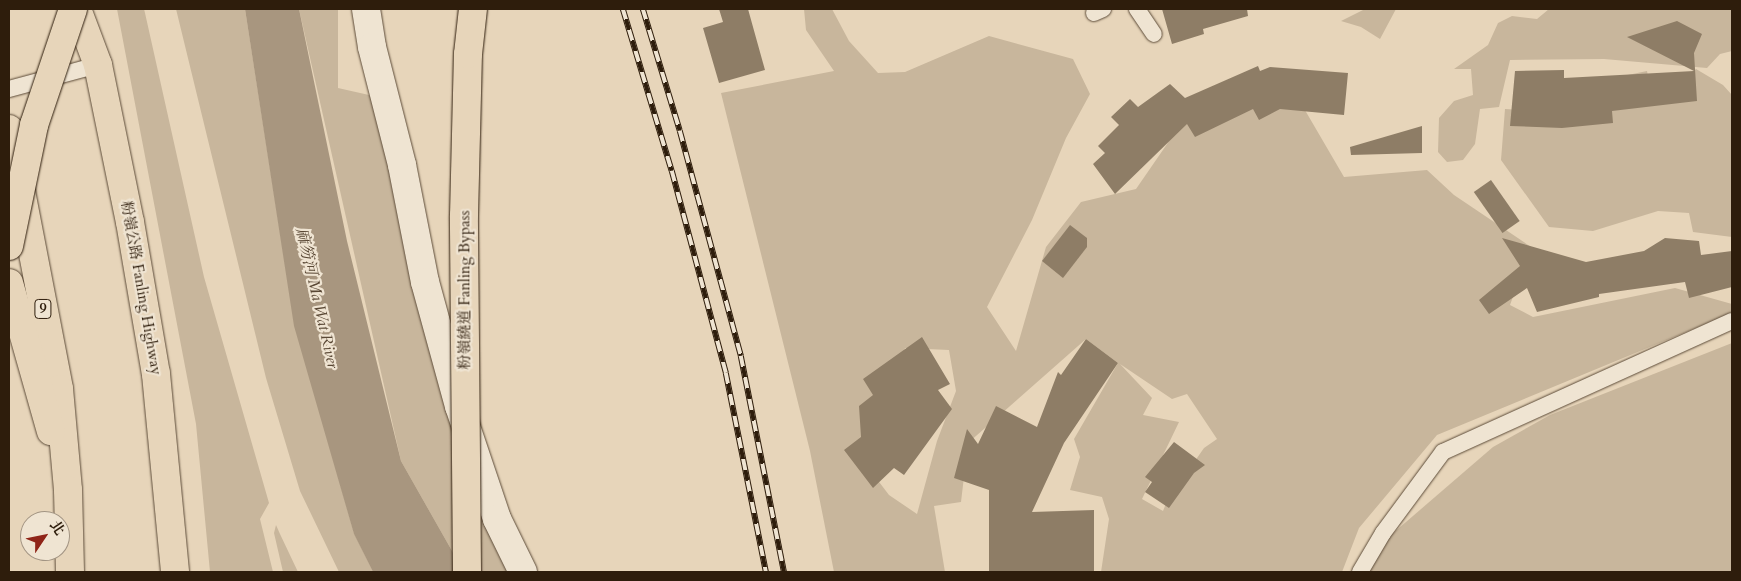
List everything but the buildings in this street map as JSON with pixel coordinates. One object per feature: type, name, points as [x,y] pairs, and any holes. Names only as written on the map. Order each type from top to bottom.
[{"type":"highway","name":"粉嶺公路 Fanling Highway","points":[[75,9],[98,66],[130,222],[156,374],[175,572]]},
{"type":"highway","points":[[9,246],[34,125],[75,9]]},
{"type":"highway","points":[[88,9],[98,66]]},
{"type":"highway","name":"粉嶺繞道 Fanling Bypass","points":[[467,572],[464,216],[468,54],[473,9]]},
{"type":"highway","name":"9","points":[[9,129],[60,389],[68,490],[70,572]]},
{"type":"highway","points":[[9,283],[68,490]]},
{"type":"street","points":[[366,9],[372,47],[402,164],[425,282],[459,406],[497,519],[523,572]]},
{"type":"lane","points":[[1137,9],[1154,34]]},
{"type":"lane","points":[[9,89],[98,66]]},
{"type":"lane","points":[[1360,572],[1378,538],[1443,452],[1732,321]]},
{"type":"shaded area","points":[[117,9],[144,9],[204,277],[269,503],[260,519],[273,572],[210,572],[196,424]]},
{"type":"shaded area","points":[[176,9],[245,9],[294,321],[354,533],[373,572],[339,572],[300,491],[266,378]]},
{"type":"shaded area","points":[[299,9],[338,9],[338,88],[369,95],[391,122],[470,439],[523,572],[464,572],[401,461]]},
{"type":"shaded area","points":[[804,9],[832,9],[849,41],[878,73],[905,72],[989,36],[1073,59],[1090,94],[1066,138],[1032,220],[987,307],[1016,351],[1046,247],[1081,202],[1136,189],[1194,105],[1295,93],[1344,177],[1427,170],[1454,195],[1531,247],[1510,305],[1533,317],[1675,288],[1732,304],[1732,313],[1437,435],[1359,528],[1342,572],[1101,572],[1109,519],[1102,497],[1070,490],[1080,457],[1074,439],[1118,363],[1086,339],[968,443],[961,502],[934,506],[945,572],[834,572],[810,451],[721,93],[834,71],[806,30]],"holes":[[[905,348],[949,350],[956,391],[937,441],[917,514],[889,495],[873,474],[873,451]],[[1120,364],[1172,399],[1187,394],[1217,439],[1204,448],[1167,501],[1163,511],[1142,499],[1179,422],[1143,415],[1152,398]]]},
{"type":"shaded area","points":[[1365,9],[1396,9],[1380,39],[1361,27],[1341,21]]},
{"type":"shaded area","points":[[1549,9],[1732,9],[1732,51],[1720,54],[1707,68],[1604,59],[1510,60],[1499,107],[1480,109],[1475,144],[1463,160],[1447,162],[1438,152],[1439,118],[1454,101],[1473,95],[1471,69],[1454,69],[1488,45],[1498,23],[1512,16],[1537,19]]},
{"type":"shaded area","points":[[1696,69],[1723,85],[1732,95],[1732,237],[1693,232],[1689,213],[1658,211],[1593,231],[1549,227],[1501,160],[1505,109],[1605,115],[1623,76],[1647,71],[1653,103]]},
{"type":"shaded area","points":[[1732,343],[1732,572],[1367,572],[1377,547],[1493,447],[1550,415]]},
{"type":"shaded area","points":[[276,525],[298,572],[283,572],[274,533]]},
{"type":"water","name":"麻笏河 Ma Wat River","points":[[245,9],[299,9],[347,241],[401,461],[464,572],[373,572],[354,534],[294,326]]},
{"type":"railway","points":[[623,9],[672,171],[726,373],[766,572]]},
{"type":"railway","points":[[643,9],[680,131],[741,356],[784,572]]}]
